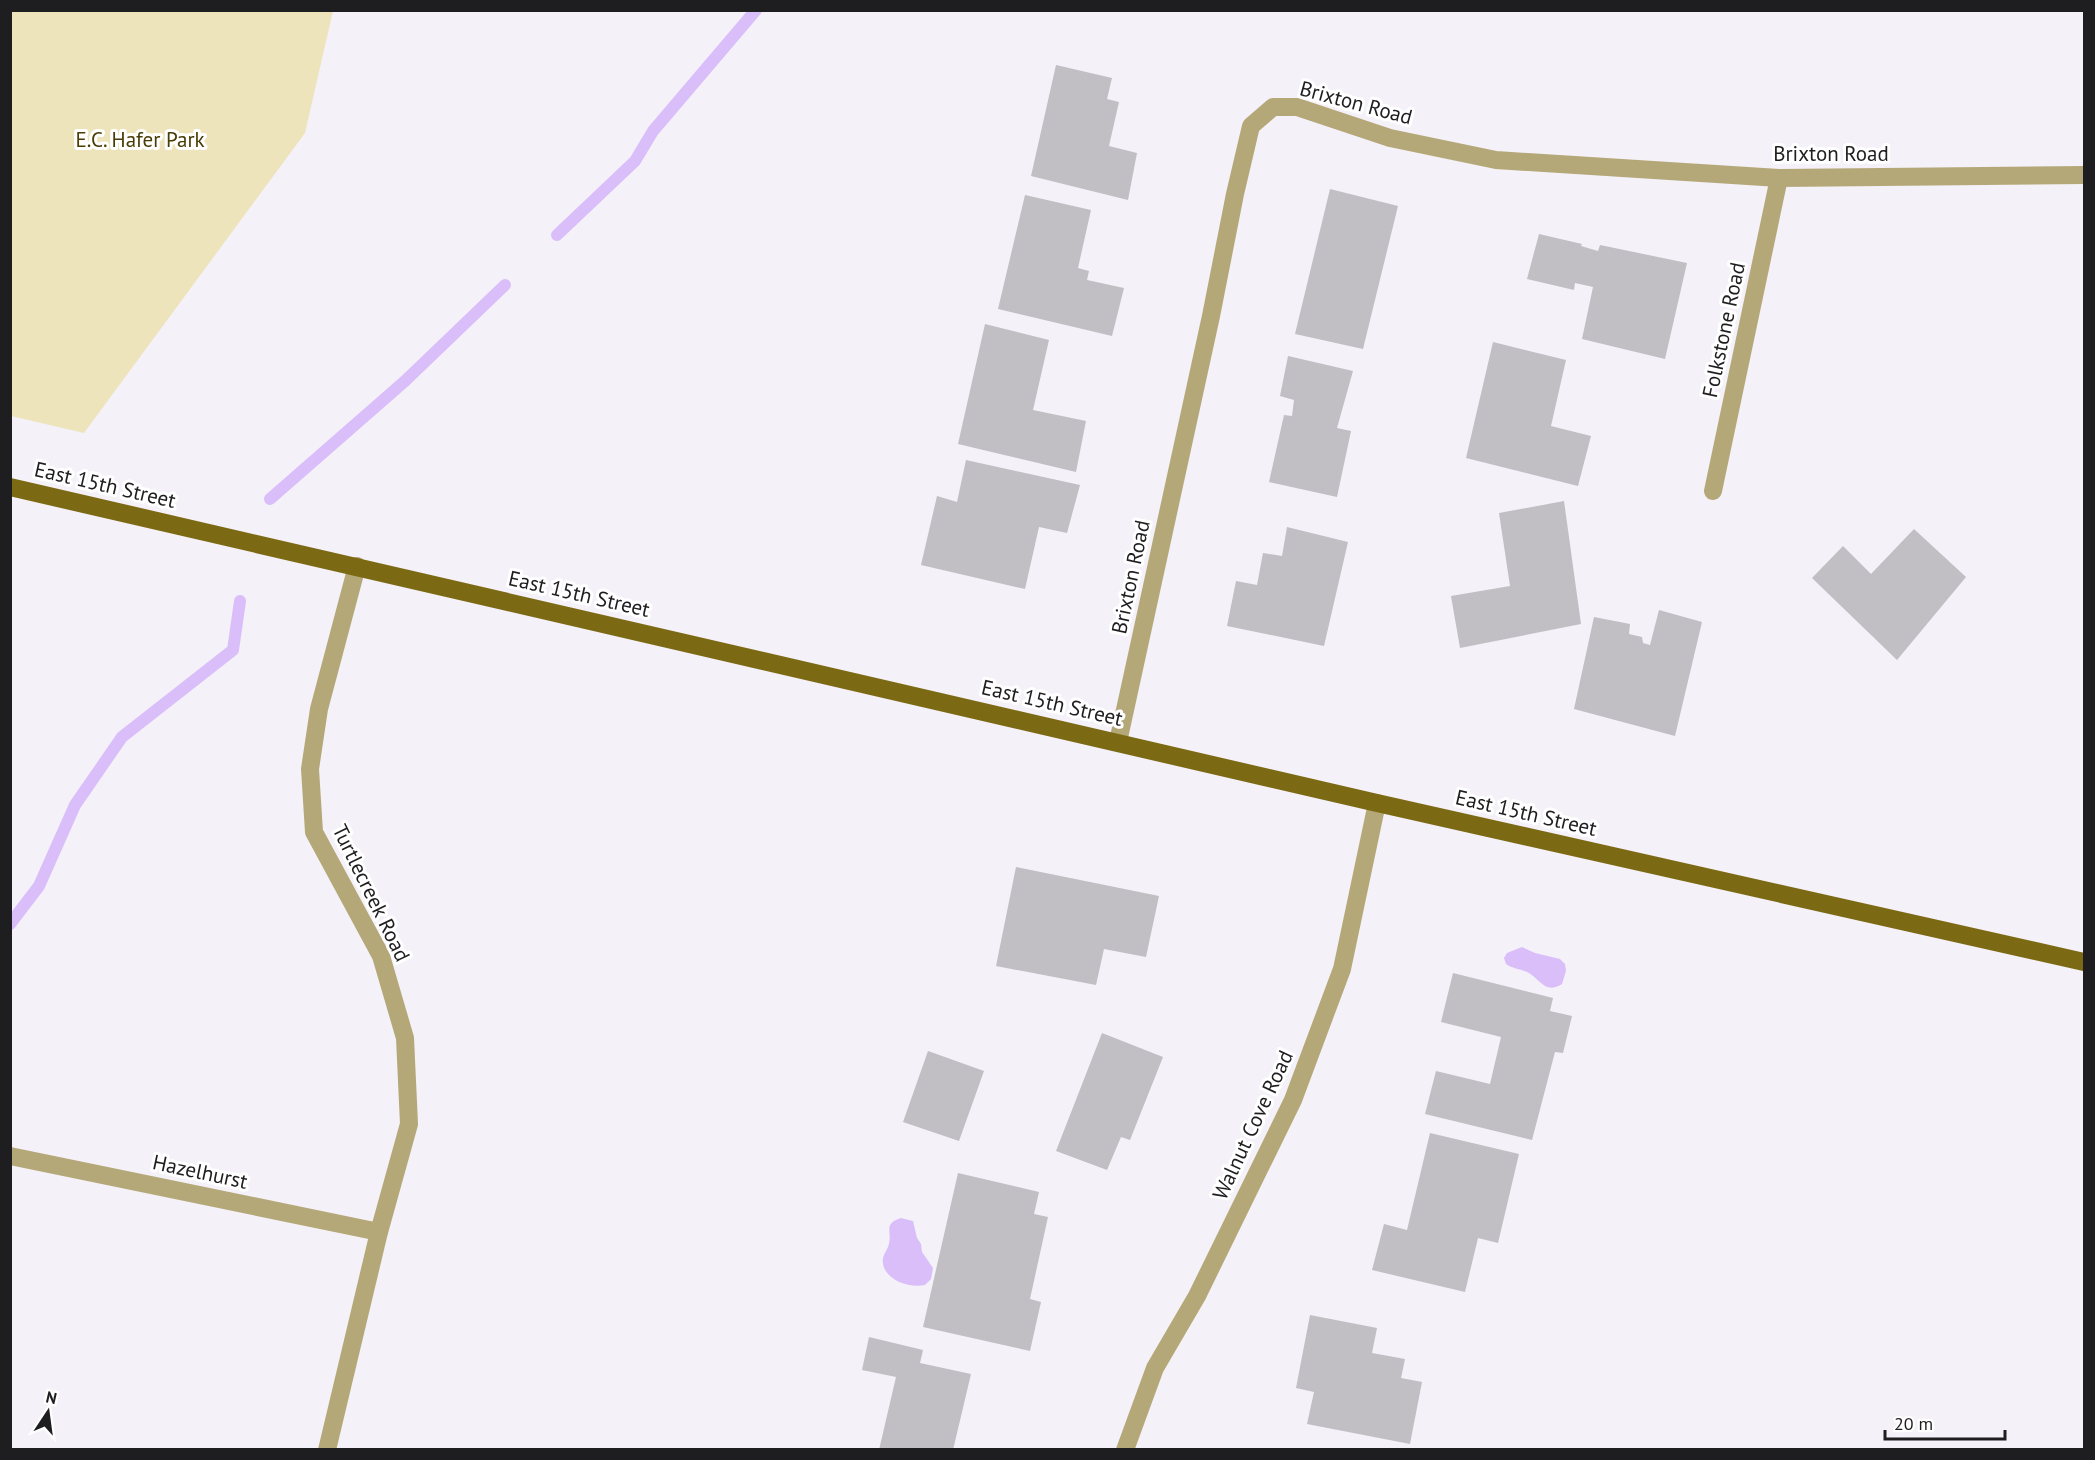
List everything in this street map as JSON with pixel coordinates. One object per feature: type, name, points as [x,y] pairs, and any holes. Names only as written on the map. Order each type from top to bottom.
[{"type":"main road","name":"East 15th Street","points":[[10,487],[1377,803],[2085,962]]},
{"type":"street","name":"Brixton Road","points":[[1118,742],[1251,126],[1273,107],[1297,107],[1390,138],[1496,160],[1779,178],[2085,175]]},
{"type":"street","name":"Folkstone Road","points":[[1713,491],[1779,178]]},
{"type":"street","name":"Turtlecreek Road","points":[[327,1449],[409,1124],[405,1038],[381,956],[314,832],[310,769],[319,709],[357,566]]},
{"type":"street","name":"Walnut Cove Road","points":[[1125,1449],[1155,1368],[1197,1296],[1293,1100],[1342,969],[1377,803]]},
{"type":"street","name":"Hazelhurst","points":[[10,1156],[380,1232]]},
{"type":"green space","name":"E.C. Hafer Park","points":[[11,10],[333,11],[305,133],[84,433],[11,416]]},
{"type":"shaded area","points":[[1522,947],[1535,953],[1560,959],[1565,964],[1566,971],[1562,984],[1552,988],[1548,987],[1529,973],[1506,964],[1504,958],[1507,953]]},
{"type":"shaded area","points":[[901,1218],[913,1221],[922,1252],[933,1268],[931,1279],[925,1285],[911,1285],[896,1280],[890,1276],[883,1265],[883,1258],[890,1239],[890,1225]]},
{"type":"building","points":[[1056,65],[1112,78],[1107,99],[1119,102],[1109,146],[1137,153],[1128,200],[1031,176]]},
{"type":"building","points":[[1330,189],[1398,206],[1363,349],[1295,334]]},
{"type":"building","points":[[1025,195],[1091,210],[1078,268],[1089,271],[1087,280],[1124,288],[1112,336],[998,309]]},
{"type":"building","points":[[1539,234],[1582,244],[1581,246],[1598,251],[1600,245],[1687,263],[1665,359],[1582,339],[1593,287],[1575,283],[1574,290],[1527,279]]},
{"type":"building","points":[[985,324],[1049,340],[1033,410],[1086,421],[1076,472],[958,444]]},
{"type":"building","points":[[1493,342],[1566,360],[1551,426],[1591,436],[1578,486],[1466,458]]},
{"type":"building","points":[[1288,356],[1353,371],[1337,428],[1351,431],[1337,497],[1269,482],[1284,415],[1292,416],[1294,400],[1280,396]]},
{"type":"building","points":[[966,460],[1080,485],[1067,533],[1039,527],[1025,589],[921,565],[937,496],[957,502]]},
{"type":"building","points":[[1564,501],[1581,624],[1460,648],[1451,596],[1510,586],[1499,513]]},
{"type":"building","points":[[1287,527],[1348,542],[1324,646],[1227,626],[1236,581],[1257,585],[1263,553],[1282,556]]},
{"type":"building","points":[[1914,529],[1966,577],[1897,660],[1812,578],[1843,546],[1871,574]]},
{"type":"building","points":[[1659,610],[1702,622],[1675,736],[1574,709],[1594,617],[1630,624],[1629,634],[1642,637],[1643,643],[1650,645]]},
{"type":"building","points":[[1016,867],[1159,896],[1146,957],[1104,949],[1096,985],[996,966]]},
{"type":"building","points":[[1453,973],[1553,998],[1550,1011],[1572,1016],[1563,1053],[1555,1052],[1532,1140],[1425,1114],[1436,1071],[1490,1084],[1501,1037],[1441,1022]]},
{"type":"building","points":[[1102,1033],[1163,1057],[1130,1140],[1121,1137],[1107,1170],[1056,1151]]},
{"type":"building","points":[[928,1051],[984,1071],[959,1141],[903,1122]]},
{"type":"building","points":[[1430,1133],[1519,1154],[1498,1243],[1478,1238],[1465,1292],[1372,1270],[1384,1224],[1407,1230]]},
{"type":"building","points":[[958,1173],[1039,1192],[1034,1214],[1048,1217],[1030,1299],[1041,1302],[1030,1351],[923,1327]]},
{"type":"building","points":[[1310,1315],[1377,1328],[1372,1353],[1405,1359],[1401,1378],[1422,1382],[1410,1444],[1307,1424],[1314,1392],[1296,1388]]},
{"type":"building","points":[[869,1337],[923,1350],[920,1363],[971,1374],[953,1450],[879,1450],[896,1377],[862,1370]]},
{"type":"waterway","points":[[557,235],[635,161],[653,131],[756,10]]},
{"type":"waterway","points":[[270,499],[405,381],[505,285]]},
{"type":"waterway","points":[[10,924],[39,886],[75,805],[122,737],[233,650],[240,601]]}]
